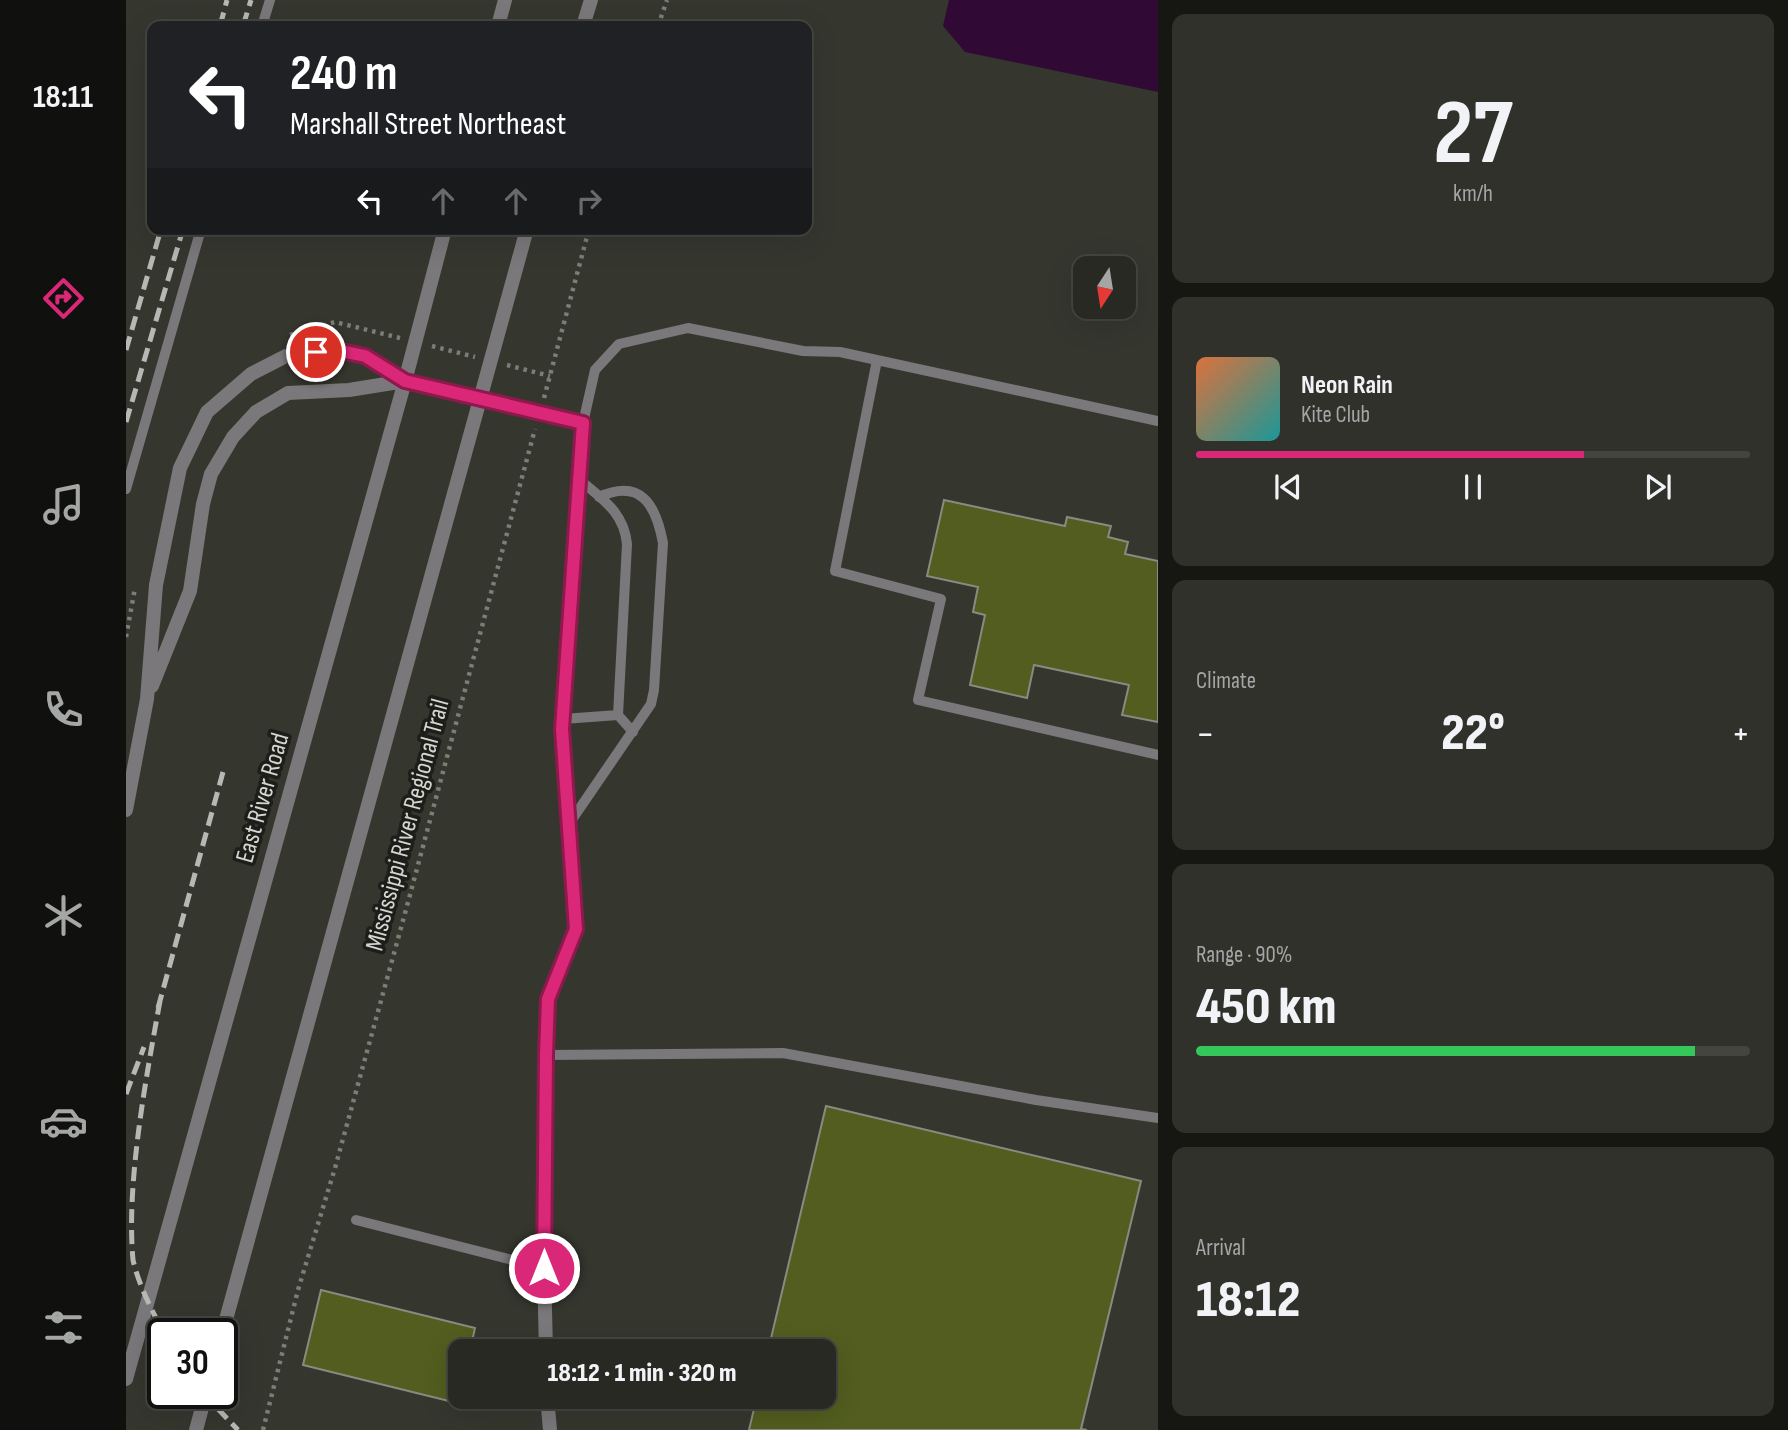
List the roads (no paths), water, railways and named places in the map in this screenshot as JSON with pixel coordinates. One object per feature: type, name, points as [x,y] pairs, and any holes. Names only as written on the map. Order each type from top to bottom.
[{"type":"street","points":[[499,21],[505,0]]},
{"type":"street","points":[[585,21],[591,0]]},
{"type":"street","name":"East River Road","points":[[126,1379],[443,235]]},
{"type":"street","points":[[226,1318],[525,235]]},
{"type":"street","points":[[126,810],[147,699],[156,585],[180,468],[207,412],[251,374],[286,356],[341,351],[365,356],[405,381],[583,423],[563,719],[576,929],[548,999],[544,1268],[546,1339]]},
{"type":"street","points":[[147,699],[190,591],[203,504],[211,474],[233,437],[256,412],[288,393],[349,390],[405,381]]},
{"type":"street","points":[[196,1430],[202,1409]]},
{"type":"street","points":[[549,1409],[551,1430]]},
{"type":"lane","points":[[264,21],[270,0]]},
{"type":"lane","points":[[126,489],[199,235]]},
{"type":"lane","points":[[583,423],[595,370],[619,344],[688,328],[803,351],[841,352],[1158,421]]},
{"type":"lane","points":[[877,360],[835,571],[941,600],[918,700],[1158,755]]},
{"type":"lane","points":[[580,480],[614,510],[626,528],[618,715],[633,732]]},
{"type":"lane","points":[[569,824],[651,704],[654,690],[663,543],[659,521],[647,499],[632,491],[615,490],[599,497]]},
{"type":"lane","points":[[563,719],[618,715]]},
{"type":"lane","points":[[546,1055],[783,1053],[1036,1100],[1158,1118]]},
{"type":"lane","points":[[356,1220],[544,1268]]},
{"type":"railway","points":[[221,21],[227,0]]},
{"type":"railway","points":[[245,21],[251,0]]},
{"type":"railway","points":[[126,350],[159,235]]},
{"type":"railway","points":[[126,422],[181,235]]},
{"type":"railway","points":[[158,1008],[223,772]]},
{"type":"railway","points":[[156,1318],[133,1260],[132,1198],[139,1130],[160,1001]]},
{"type":"railway","points":[[126,1094],[144,1047]]},
{"type":"railway","points":[[218,1409],[238,1430]]}]
